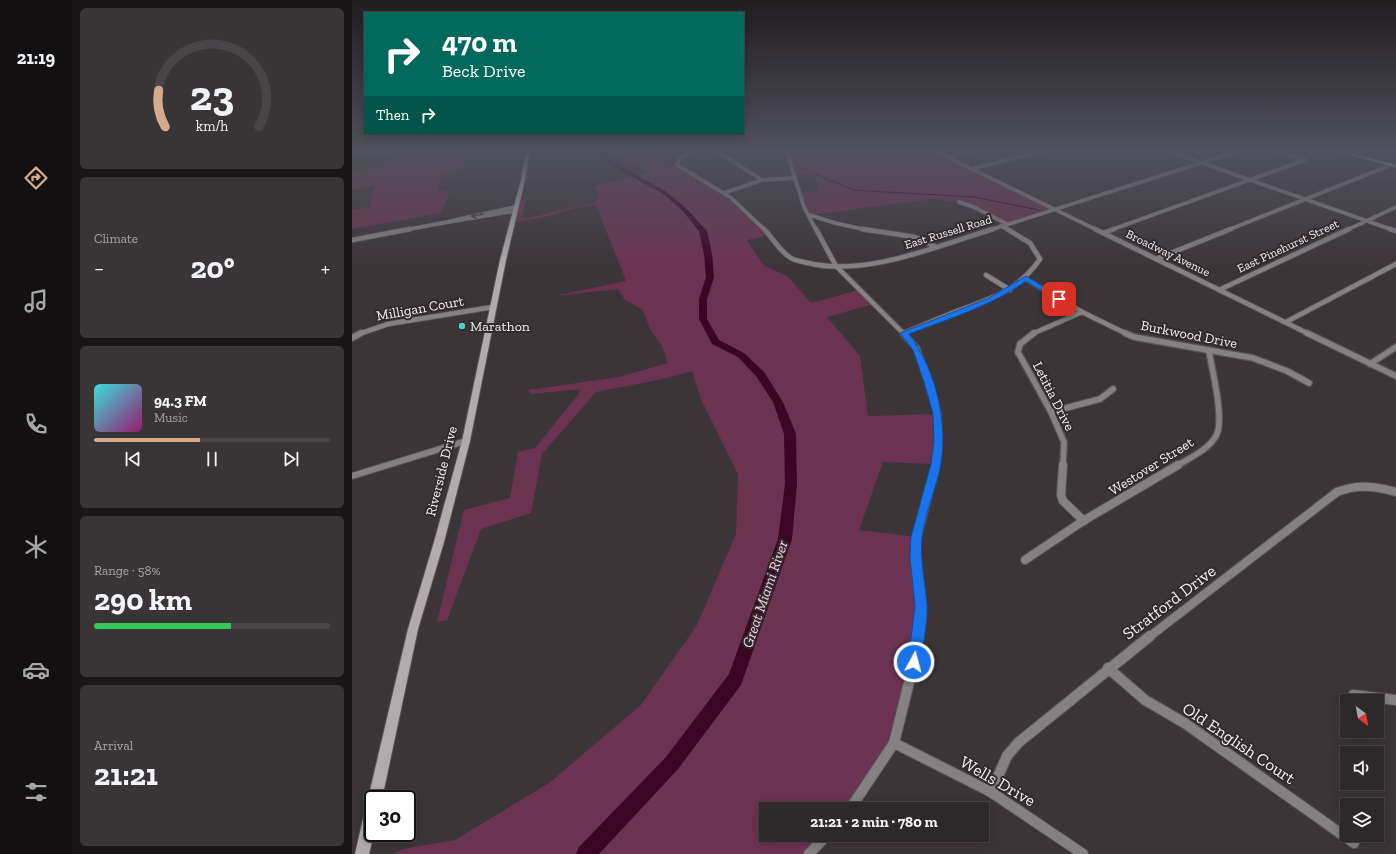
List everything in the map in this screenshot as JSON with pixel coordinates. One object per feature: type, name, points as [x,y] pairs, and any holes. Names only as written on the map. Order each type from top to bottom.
[{"type":"main road","name":"Riverside Drive","points":[[377,790],[413,629],[439,542],[466,441],[493,307],[519,189]]},
{"type":"main road","points":[[362,854],[365,842]]},
{"type":"street","name":"East Russell Road","points":[[716,189],[753,218],[770,235],[780,249],[792,259],[816,265],[836,266],[859,266],[879,263],[936,247],[1119,189]]},
{"type":"street","points":[[724,194],[738,189]]},
{"type":"street","points":[[798,189],[804,207],[810,215],[836,266],[904,333],[917,349],[938,414],[939,441],[936,464],[917,537],[916,558],[921,606],[914,662],[894,743],[856,802]]},
{"type":"street","name":"Broadway Avenue","points":[[1013,189],[1396,376]]},
{"type":"street","points":[[1103,233],[1226,189]]},
{"type":"street","points":[[1277,189],[1396,231]]},
{"type":"street","points":[[1156,259],[1332,189]]},
{"type":"street","points":[[959,202],[974,207],[1007,224]]},
{"type":"street","name":"East Pinehurst Street","points":[[1219,290],[1396,207]]},
{"type":"street","points":[[352,240],[515,209]]},
{"type":"street","points":[[810,215],[826,222],[851,228],[917,236],[923,238],[936,247]]},
{"type":"street","points":[[904,333],[1010,290],[1034,271],[1040,259],[1037,250],[1025,238],[1001,226]]},
{"type":"street","points":[[1286,322],[1396,264]]},
{"type":"street","points":[[986,275],[1010,290]]},
{"type":"street","name":"Burkwood Drive","points":[[1026,278],[1082,312],[1134,337],[1266,362],[1309,383]]},
{"type":"street","name":"Milligan Court","points":[[352,338],[368,330],[388,324],[493,307]]},
{"type":"street","name":"Letitia Drive","points":[[1082,312],[1031,334],[1020,344],[1018,352],[1052,412],[1064,442],[1061,495],[1063,501],[1084,521]]},
{"type":"street","points":[[1370,364],[1396,347]]},
{"type":"street","name":"Westover Street","points":[[1025,560],[1084,521],[1176,466],[1212,442],[1216,434],[1218,414],[1209,351]]},
{"type":"street","points":[[1052,412],[1100,399],[1113,389]]},
{"type":"street","points":[[352,476],[466,441]]},
{"type":"street","name":"Stratford Drive","points":[[991,792],[1007,756],[1019,742],[1108,668],[1337,492],[1349,487],[1361,485],[1396,492]]},
{"type":"street","name":"Old English Court","points":[[1108,668],[1145,700],[1186,724],[1278,787],[1354,843]]},
{"type":"street","points":[[1384,699],[1396,700]]},
{"type":"street","name":"Wells Drive","points":[[894,743],[991,792],[1083,854]]},
{"type":"street","points":[[809,854],[820,842]]},
{"type":"shaded area","points":[[373,189],[439,189],[438,192],[451,190],[441,213],[352,229],[352,210],[369,207]]},
{"type":"shaded area","points":[[596,189],[717,189],[730,197],[770,235],[747,240],[763,265],[787,276],[811,303],[859,290],[873,304],[827,317],[860,356],[868,416],[938,414],[936,464],[883,462],[859,530],[917,537],[921,606],[894,743],[855,802],[759,802],[759,842],[820,842],[809,854],[393,854],[403,849],[455,840],[549,783],[641,705],[697,625],[736,534],[738,474],[701,399],[692,371],[658,380],[596,392],[542,454],[531,513],[481,529],[447,620],[437,622],[464,510],[510,498],[518,452],[535,448],[578,395],[580,389],[531,394],[529,390],[619,377],[668,363],[662,346],[651,331],[642,309],[625,300],[618,289],[555,296],[626,281],[596,205],[583,206],[540,218],[512,223],[517,201],[527,199],[521,218],[528,218],[595,202],[600,197]]},
{"type":"shaded area","points":[[818,189],[1013,189],[1055,209],[1007,224],[959,202],[933,199],[810,215],[799,193],[819,191]]},
{"type":"waterway","name":"Great Miami River","points":[[586,854],[672,763],[735,679],[785,539],[791,484],[790,434],[778,402],[760,374],[741,355],[715,342],[703,319],[703,299],[710,277],[708,254],[703,231],[684,209],[665,193],[658,189]]},
{"type":"waterway","points":[[850,189],[974,197],[1039,210]]},
{"type":"place","name":"Marathon","points":[[462,326]]},
{"type":"route","points":[[914,662],[921,606],[916,558],[917,537],[936,464],[939,441],[938,414],[928,382],[917,349],[904,333],[991,299],[1010,290],[1026,278],[1059,299]]}]
